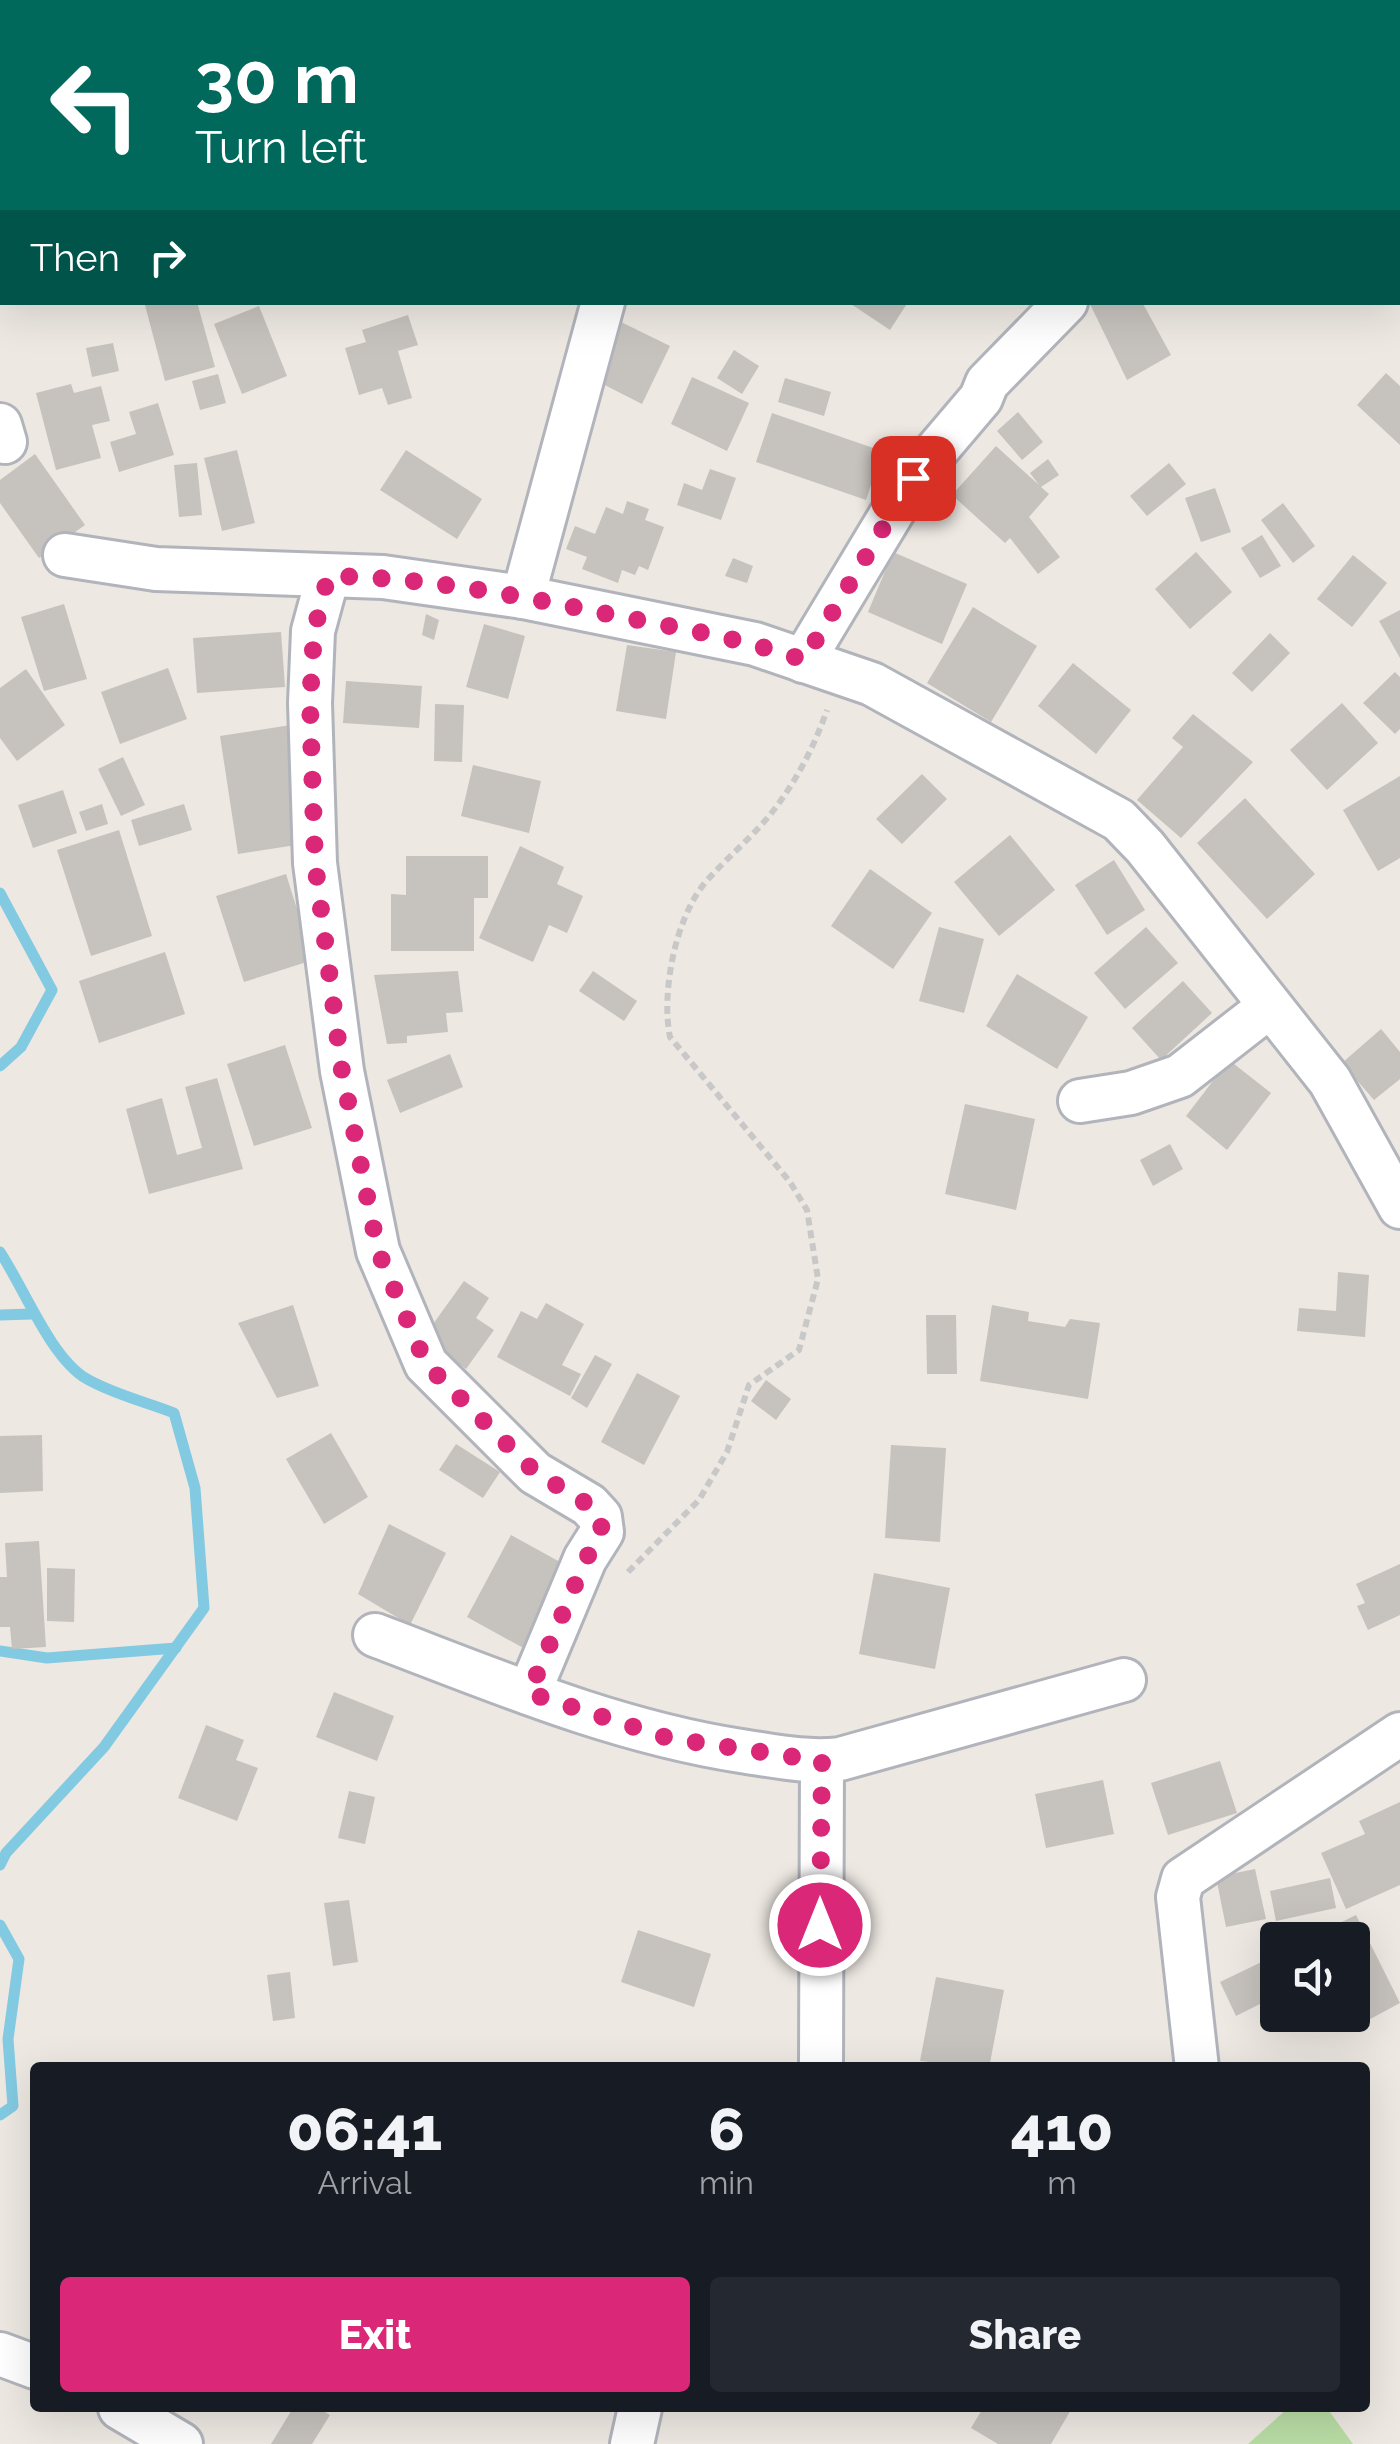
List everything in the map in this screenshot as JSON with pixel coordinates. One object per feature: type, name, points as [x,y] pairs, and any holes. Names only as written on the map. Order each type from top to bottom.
[{"type":"street","points":[[523,596],[602,305]]},
{"type":"street","points":[[804,660],[913,478],[970,412],[987,383],[1063,305]]},
{"type":"street","points":[[64,554],[156,569],[383,577],[523,596],[755,644],[872,684],[1120,820],[1146,847],[1330,1081],[1366,1138],[1400,1208]]},
{"type":"street","points":[[328,576],[314,632],[310,703],[315,863],[342,1071],[378,1251],[426,1364],[535,1472],[589,1505],[600,1517],[602,1532],[586,1559],[529,1693]]},
{"type":"street","points":[[1080,1101],[1131,1093],[1180,1076],[1270,1006]]},
{"type":"street","points":[[376,1635],[529,1693],[668,1738],[822,1761],[1124,1680]]},
{"type":"street","points":[[1196,2062],[1178,1896],[1183,1879],[1400,1734]]},
{"type":"street","points":[[821,2062],[822,1761]]},
{"type":"street","points":[[0,2354],[30,2365]]},
{"type":"street","points":[[127,2412],[181,2444]]},
{"type":"street","points":[[632,2444],[639,2412]]},
{"type":"path","points":[[624,1576],[699,1500],[727,1452],[749,1384],[799,1350],[818,1278],[813,1232],[802,1197],[670,1037],[664,1010],[669,972],[700,888],[770,816],[800,775],[830,701]]},
{"type":"green space","points":[[1284,2412],[1330,2412],[1353,2444],[1248,2444]]},
{"type":"building","points":[[145,305],[198,305],[215,367],[165,381]]},
{"type":"building","points":[[852,305],[906,305],[890,330]]},
{"type":"building","points":[[1090,305],[1144,305],[1171,355],[1127,380]]},
{"type":"building","points":[[259,306],[287,376],[242,394],[214,324]]},
{"type":"building","points":[[408,315],[418,345],[398,351],[412,398],[388,405],[382,388],[359,395],[345,348],[366,342],[362,330]]},
{"type":"building","points":[[617,320],[670,346],[642,404],[589,377]]},
{"type":"building","points":[[113,343],[119,371],[92,377],[86,348]]},
{"type":"building","points":[[734,350],[759,366],[742,394],[717,378]]},
{"type":"building","points":[[1386,373],[1400,386],[1400,445],[1357,405]]},
{"type":"building","points":[[218,374],[226,403],[200,410],[192,381]]},
{"type":"building","points":[[692,377],[749,403],[727,451],[671,424]]},
{"type":"building","points":[[785,378],[831,392],[824,416],[778,402]]},
{"type":"building","points":[[71,384],[74,393],[101,386],[110,421],[92,425],[101,458],[56,470],[36,393]]},
{"type":"building","points":[[158,403],[174,455],[119,472],[110,442],[136,434],[129,412]]},
{"type":"building","points":[[1018,412],[1043,442],[1022,460],[997,431]]},
{"type":"building","points":[[772,413],[882,451],[866,500],[756,462]]},
{"type":"building","points":[[996,446],[1039,485],[1030,473],[1048,459],[1059,475],[1041,487],[1049,494],[1029,517],[1060,557],[1038,574],[1010,538],[1005,543],[952,495]]},
{"type":"building","points":[[237,450],[255,523],[222,531],[204,458]]},
{"type":"building","points":[[406,450],[482,499],[457,539],[380,490]]},
{"type":"building","points":[[35,454],[85,525],[39,558],[0,503],[0,480]]},
{"type":"building","points":[[197,463],[202,515],[179,517],[174,465]]},
{"type":"building","points":[[1169,463],[1186,484],[1147,516],[1130,496]]},
{"type":"building","points":[[710,469],[736,478],[721,520],[677,505],[684,483],[702,490]]},
{"type":"building","points":[[1215,488],[1231,532],[1201,542],[1185,498]]},
{"type":"building","points":[[627,501],[649,509],[645,520],[664,527],[648,570],[639,566],[635,575],[622,570],[618,583],[582,569],[587,557],[566,549],[575,526],[595,534],[606,507],[623,514]]},
{"type":"building","points":[[1283,503],[1315,546],[1293,563],[1261,520]]},
{"type":"building","points":[[1262,535],[1281,566],[1260,578],[1241,548]]},
{"type":"building","points":[[893,552],[967,584],[942,644],[868,612]]},
{"type":"building","points":[[1196,552],[1232,592],[1190,629],[1155,589]]},
{"type":"building","points":[[1353,555],[1387,583],[1352,627],[1317,599]]},
{"type":"building","points":[[733,558],[753,566],[747,583],[725,576]]},
{"type":"building","points":[[64,604],[87,679],[44,691],[21,617]]},
{"type":"building","points":[[973,607],[1037,646],[991,722],[927,683]]},
{"type":"building","points":[[1400,610],[1400,658],[1379,621]]},
{"type":"building","points":[[426,614],[439,620],[434,640],[422,635]]},
{"type":"building","points":[[484,624],[525,636],[508,699],[466,687]]},
{"type":"building","points":[[281,632],[285,687],[197,693],[193,638]]},
{"type":"building","points":[[1270,633],[1290,653],[1252,692],[1232,673]]},
{"type":"building","points":[[627,645],[676,652],[666,719],[616,711]]},
{"type":"building","points":[[1073,663],[1131,710],[1096,754],[1038,706]]},
{"type":"building","points":[[168,668],[187,719],[120,744],[101,692]]},
{"type":"building","points":[[26,669],[65,725],[17,761],[0,738],[0,688]]},
{"type":"building","points":[[1395,672],[1400,677],[1400,729],[1395,734],[1363,703]]},
{"type":"building","points":[[346,681],[422,686],[419,728],[343,723]]},
{"type":"building","points":[[1342,703],[1378,743],[1327,790],[1290,750]]},
{"type":"building","points":[[435,704],[464,705],[462,762],[434,761]]},
{"type":"building","points":[[1193,714],[1253,762],[1181,838],[1137,800],[1183,747],[1172,738]]},
{"type":"building","points":[[291,725],[309,843],[238,854],[220,736]]},
{"type":"building","points":[[123,757],[145,805],[121,816],[98,769]]},
{"type":"building","points":[[473,765],[541,781],[529,833],[461,816]]},
{"type":"building","points":[[922,774],[947,799],[902,844],[876,819]]},
{"type":"building","points":[[1400,776],[1400,858],[1378,871],[1343,810]]},
{"type":"building","points":[[63,790],[77,833],[33,848],[18,805]]},
{"type":"building","points":[[1245,798],[1315,874],[1267,919],[1197,843]]},
{"type":"building","points":[[102,804],[108,824],[86,831],[79,812]]},
{"type":"building","points":[[184,804],[192,830],[139,846],[131,820]]},
{"type":"building","points":[[119,830],[152,936],[91,956],[57,850]]},
{"type":"building","points":[[1010,835],[1055,890],[999,936],[954,882]]},
{"type":"building","points":[[520,846],[564,867],[557,884],[583,896],[567,933],[549,925],[533,962],[479,938]]},
{"type":"building","points":[[406,856],[488,856],[488,898],[474,898],[474,951],[391,951],[391,894],[406,895]]},
{"type":"building","points":[[1114,860],[1145,910],[1107,935],[1075,885]]},
{"type":"building","points":[[870,869],[932,913],[893,969],[831,926]]},
{"type":"building","points":[[286,874],[313,960],[244,982],[216,896]]},
{"type":"building","points":[[939,927],[984,939],[964,1013],[919,1001]]},
{"type":"building","points":[[1146,927],[1178,963],[1125,1009],[1094,973]]},
{"type":"building","points":[[165,952],[185,1014],[99,1043],[79,981]]},
{"type":"building","points":[[458,971],[463,1012],[446,1013],[448,1032],[407,1036],[407,1043],[387,1044],[374,975]]},
{"type":"building","points":[[593,971],[637,1001],[624,1021],[579,991]]},
{"type":"building","points":[[1017,974],[1088,1017],[1057,1069],[986,1026]]},
{"type":"building","points":[[1183,981],[1212,1013],[1161,1060],[1132,1028]]},
{"type":"building","points":[[1381,1029],[1400,1052],[1400,1079],[1374,1100],[1342,1063]]},
{"type":"building","points":[[285,1045],[312,1128],[254,1146],[227,1064]]},
{"type":"building","points":[[450,1054],[463,1087],[400,1113],[387,1080]]},
{"type":"building","points":[[1229,1060],[1271,1093],[1227,1150],[1186,1116]]},
{"type":"building","points":[[217,1078],[243,1169],[149,1194],[126,1109],[162,1098],[177,1155],[202,1148],[185,1087]]},
{"type":"building","points":[[965,1104],[1035,1119],[1016,1210],[945,1194]]},
{"type":"building","points":[[1170,1144],[1183,1169],[1153,1186],[1140,1160]]},
{"type":"building","points":[[1338,1272],[1369,1275],[1365,1337],[1297,1331],[1299,1308],[1336,1311]]},
{"type":"building","points":[[464,1281],[489,1298],[476,1318],[494,1330],[466,1369],[423,1338]]},
{"type":"building","points":[[546,1303],[584,1324],[562,1365],[581,1374],[570,1396],[497,1357],[521,1311],[537,1319]]},
{"type":"building","points":[[293,1305],[319,1386],[277,1398],[238,1323]]},
{"type":"building","points":[[992,1305],[1029,1312],[1028,1321],[1065,1327],[1070,1319],[1100,1323],[1088,1399],[980,1381]]},
{"type":"building","points":[[926,1315],[956,1315],[957,1374],[927,1374]]},
{"type":"building","points":[[595,1355],[612,1364],[587,1408],[571,1398]]},
{"type":"building","points":[[637,1373],[680,1396],[644,1465],[601,1442]]},
{"type":"building","points":[[766,1380],[791,1399],[776,1420],[751,1401]]},
{"type":"building","points":[[331,1433],[368,1497],[324,1524],[286,1459]]},
{"type":"building","points":[[42,1435],[43,1491],[0,1493],[0,1436]]},
{"type":"building","points":[[456,1444],[500,1472],[483,1498],[439,1470]]},
{"type":"building","points":[[891,1445],[946,1448],[940,1542],[885,1538]]},
{"type":"building","points":[[389,1524],[446,1553],[410,1625],[358,1594]]},
{"type":"building","points":[[511,1535],[571,1568],[527,1650],[467,1617]]},
{"type":"building","points":[[39,1541],[46,1647],[12,1649],[10,1627],[0,1627],[0,1577],[7,1577],[5,1543]]},
{"type":"building","points":[[1400,1564],[1400,1615],[1368,1630],[1357,1606],[1365,1603],[1356,1584]]},
{"type":"building","points":[[47,1568],[75,1569],[74,1622],[47,1621]]},
{"type":"building","points":[[874,1573],[950,1588],[935,1669],[859,1654]]},
{"type":"building","points":[[334,1692],[394,1716],[377,1761],[316,1737]]},
{"type":"building","points":[[206,1725],[244,1740],[236,1760],[258,1768],[237,1821],[178,1798]]},
{"type":"building","points":[[1220,1761],[1237,1813],[1168,1835],[1151,1783]]},
{"type":"building","points":[[1103,1780],[1114,1834],[1046,1848],[1035,1794]]},
{"type":"building","points":[[349,1791],[375,1797],[365,1844],[338,1838]]},
{"type":"building","points":[[1400,1802],[1400,1885],[1346,1909],[1321,1853],[1365,1834],[1359,1821]]},
{"type":"building","points":[[1255,1869],[1266,1919],[1226,1927],[1216,1877]]},
{"type":"building","points":[[1330,1878],[1336,1908],[1276,1921],[1270,1891]]},
{"type":"building","points":[[349,1900],[358,1962],[333,1966],[324,1903]]},
{"type":"building","points":[[638,1930],[711,1954],[694,2007],[621,1982]]},
{"type":"building","points":[[1370,1943],[1400,2003],[1370,2019]]},
{"type":"building","points":[[1260,1963],[1260,2004],[1236,2016],[1220,1982]]},
{"type":"building","points":[[290,1972],[295,2018],[273,2021],[267,1975]]},
{"type":"building","points":[[936,1977],[1004,1990],[990,2062],[920,2061]]},
{"type":"building","points":[[291,2412],[330,2415],[312,2444],[271,2444]]},
{"type":"building","points":[[981,2412],[1070,2412],[1051,2444],[998,2444],[971,2428]]},
{"type":"waterway","points":[[0,893],[52,990],[21,1047],[0,1066]]},
{"type":"waterway","points":[[0,1252],[50,1339],[74,1369],[108,1389],[174,1413],[195,1488],[204,1608],[104,1747],[6,1853],[0,1865]]},
{"type":"waterway","points":[[0,1315],[32,1314]]},
{"type":"waterway","points":[[0,1651],[47,1658],[176,1648]]},
{"type":"waterway","points":[[0,1925],[19,1959],[8,2039],[13,2106],[0,2115]]},
{"type":"route","points":[[820,1925],[822,1761],[668,1738],[588,1716],[529,1693],[586,1559],[602,1532],[600,1517],[589,1505],[535,1472],[426,1364],[378,1251],[342,1071],[315,863],[309,771],[314,632],[328,576],[383,577],[523,596],[755,644],[804,660],[913,478]]}]
